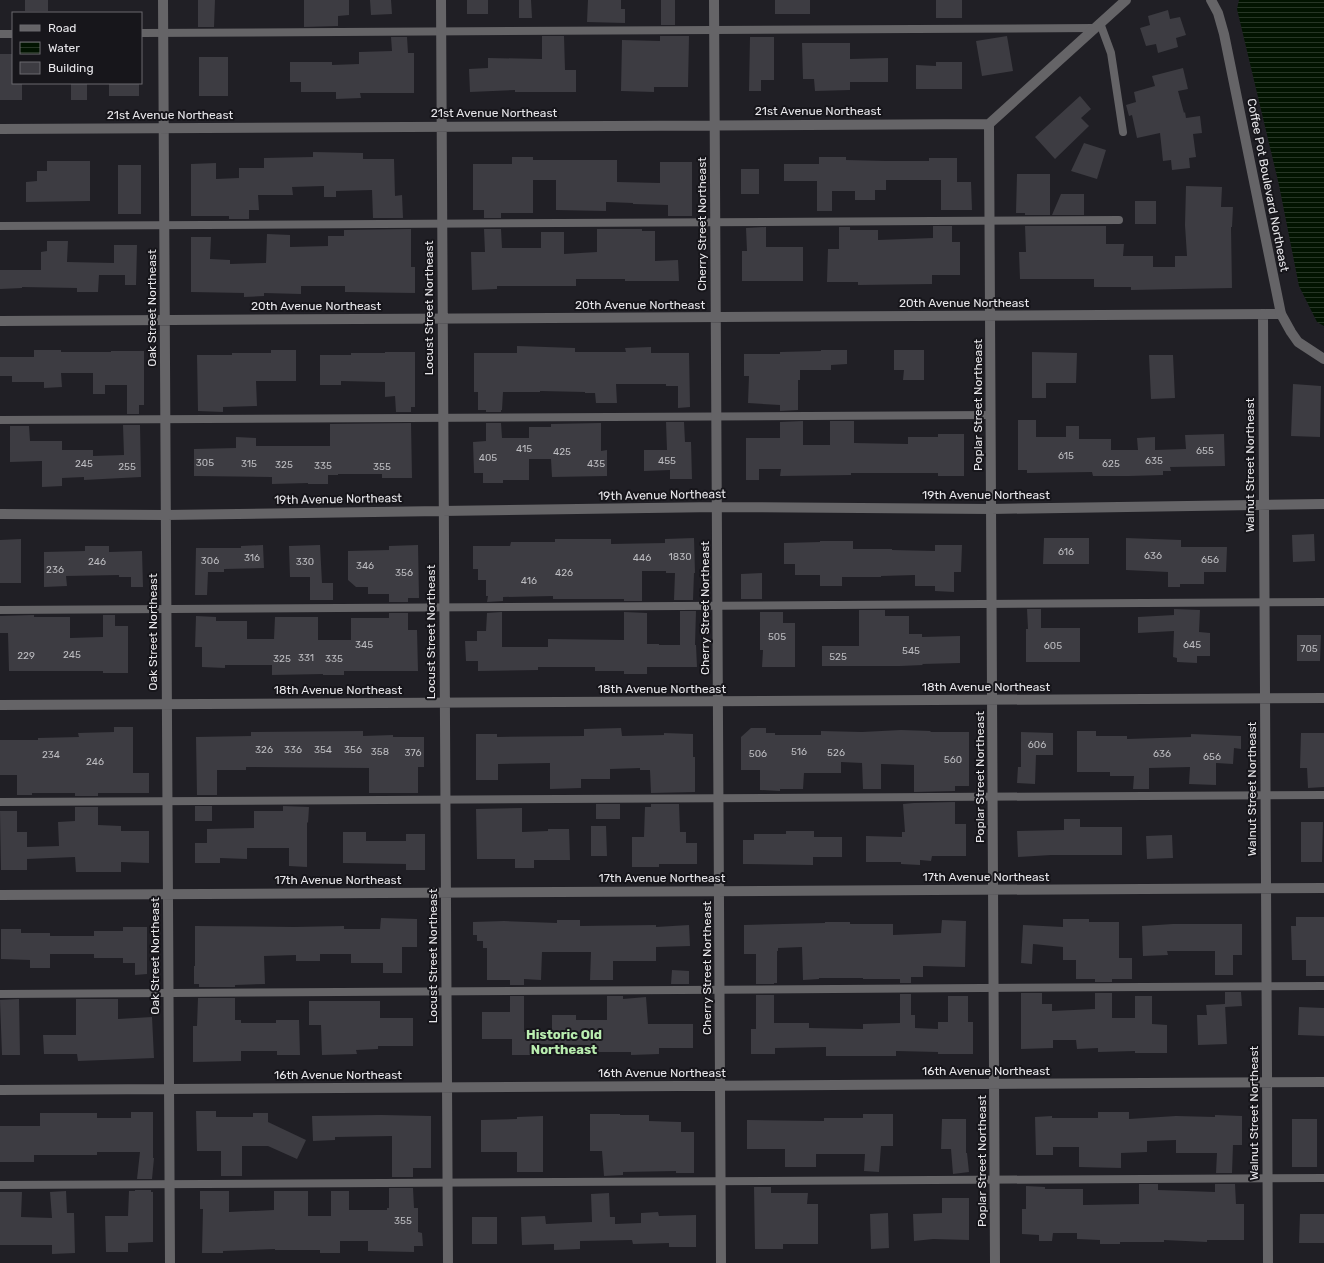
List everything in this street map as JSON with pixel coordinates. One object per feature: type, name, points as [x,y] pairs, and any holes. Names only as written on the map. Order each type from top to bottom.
[{"type":"street","name":"Oak Street Northeast","points":[[163,0],[170,1263]]},
{"type":"street","name":"Locust Street Northeast","points":[[441,0],[448,1263]]},
{"type":"street","name":"Cherry Street Northeast","points":[[714,0],[721,1263]]},
{"type":"street","points":[[989,124],[1126,0]]},
{"type":"street","name":"Coffee Pot Boulevard Northeast","points":[[1211,0],[1218,14],[1224,34],[1281,314],[1298,342],[1324,359]]},
{"type":"street","name":"21st Avenue Northeast","points":[[0,129],[989,124]]},
{"type":"street","name":"Poplar Street Northeast","points":[[989,124],[995,1263]]},
{"type":"street","name":"Walnut Street Northeast","points":[[1262,314],[1268,1263]]},
{"type":"street","name":"20th Avenue Northeast","points":[[0,321],[1281,314]]},
{"type":"street","name":"19th Avenue Northeast","points":[[0,514],[166,515],[444,510],[717,508],[991,509],[1324,504]]},
{"type":"street","name":"18th Avenue Northeast","points":[[0,705],[1324,698]]},
{"type":"street","name":"17th Avenue Northeast","points":[[0,895],[1324,888]]},
{"type":"street","name":"16th Avenue Northeast","points":[[0,1090],[1324,1082]]},
{"type":"lane","points":[[142,34],[714,30],[1097,25],[1111,52],[1123,132]]},
{"type":"lane","points":[[0,34],[12,34]]},
{"type":"lane","points":[[0,226],[1119,220]]},
{"type":"lane","points":[[0,420],[991,415]]},
{"type":"lane","points":[[0,610],[1324,602]]},
{"type":"lane","points":[[0,802],[1324,795]]},
{"type":"lane","points":[[0,994],[1324,986]]},
{"type":"lane","points":[[0,1185],[1324,1178]]},
{"type":"water","points":[[1239,0],[1324,0],[1324,326],[1317,322],[1299,286],[1279,185],[1237,9]]},
{"type":"building","points":[[25,0],[48,0],[48,11],[25,11]]},
{"type":"building","points":[[198,0],[215,0],[214,27],[198,27]]},
{"type":"building","points":[[304,0],[349,0],[349,15],[338,16],[338,26],[304,27]]},
{"type":"building","points":[[370,0],[391,0],[392,14],[371,15]]},
{"type":"building","points":[[467,0],[488,0],[488,14],[467,14]]},
{"type":"building","points":[[519,0],[531,0],[532,18],[519,18]]},
{"type":"building","points":[[588,0],[621,0],[621,9],[625,9],[625,23],[587,22]]},
{"type":"building","points":[[661,0],[675,0],[675,25],[661,25]]},
{"type":"building","points":[[775,0],[810,0],[810,14],[775,14]]},
{"type":"building","points":[[936,0],[962,0],[962,18],[936,18]]},
{"type":"building","points":[[1168,10],[1170,19],[1180,17],[1186,35],[1176,38],[1178,47],[1158,53],[1156,44],[1146,46],[1140,28],[1150,25],[1148,16]]},
{"type":"building","points":[[542,36],[564,36],[565,70],[576,70],[576,92],[515,92],[515,90],[470,92],[469,69],[488,68],[488,58],[542,59]]},
{"type":"building","points":[[660,36],[689,36],[688,87],[654,87],[654,92],[621,91],[622,40],[660,41]]},
{"type":"building","points":[[1007,36],[1013,71],[982,76],[976,41]]},
{"type":"building","points":[[391,37],[407,37],[408,53],[414,53],[414,93],[360,93],[361,98],[336,99],[336,92],[301,92],[301,82],[290,82],[290,62],[332,62],[332,65],[359,64],[359,52],[392,51]]},
{"type":"building","points":[[750,37],[774,37],[774,80],[761,80],[761,91],[749,91]]},
{"type":"building","points":[[802,43],[850,43],[850,59],[888,58],[888,82],[850,82],[850,90],[815,91],[814,79],[803,79]]},
{"type":"building","points":[[0,54],[12,54],[12,84],[22,84],[22,100],[0,100]]},
{"type":"building","points":[[199,57],[228,57],[228,96],[199,96]]},
{"type":"building","points":[[936,62],[962,62],[962,89],[916,89],[916,65],[936,66]]},
{"type":"building","points":[[1183,68],[1188,89],[1178,91],[1184,113],[1185,112],[1186,118],[1200,116],[1202,133],[1193,134],[1196,157],[1189,158],[1190,168],[1172,170],[1171,160],[1163,161],[1160,133],[1137,138],[1132,115],[1129,116],[1126,105],[1136,102],[1134,92],[1155,86],[1152,76]]},
{"type":"building","points":[[71,84],[87,84],[87,100],[71,100]]},
{"type":"building","points":[[109,84],[139,84],[139,96],[109,96]]},
{"type":"building","points":[[1080,96],[1091,109],[1081,118],[1089,126],[1055,159],[1035,137]]},
{"type":"building","points":[[1084,143],[1106,150],[1097,179],[1071,171]]},
{"type":"building","points":[[313,152],[363,153],[363,159],[394,159],[395,196],[402,195],[403,218],[373,218],[372,190],[336,191],[336,197],[324,197],[324,186],[292,187],[293,195],[258,195],[259,210],[249,210],[249,219],[229,219],[229,216],[191,216],[191,164],[216,163],[216,179],[239,178],[239,168],[264,168],[264,158],[313,157]]},
{"type":"building","points":[[512,157],[533,157],[533,160],[617,160],[617,182],[660,183],[660,162],[692,162],[692,216],[668,216],[668,205],[633,203],[606,202],[606,211],[556,210],[556,180],[533,180],[533,213],[501,213],[501,218],[484,218],[484,210],[473,210],[473,164],[512,164]]},
{"type":"building","points":[[819,157],[846,157],[846,160],[886,161],[929,161],[929,158],[957,158],[957,182],[971,182],[972,210],[941,210],[941,180],[886,180],[886,190],[875,190],[875,200],[855,200],[855,191],[832,191],[832,211],[817,211],[817,181],[784,181],[784,164],[819,164]]},
{"type":"building","points":[[47,161],[90,161],[90,201],[26,202],[26,182],[37,181],[37,171],[47,171]]},
{"type":"building","points":[[118,165],[141,165],[141,214],[118,214]]},
{"type":"building","points":[[741,169],[759,169],[759,194],[741,194]]},
{"type":"building","points":[[1017,174],[1050,174],[1050,215],[1025,215],[1025,213],[1016,213]]},
{"type":"building","points":[[1186,186],[1222,187],[1221,207],[1233,207],[1231,227],[1232,288],[1131,290],[1131,287],[1094,287],[1094,279],[1020,279],[1019,252],[1026,252],[1025,226],[1106,226],[1106,244],[1124,244],[1123,256],[1153,256],[1153,267],[1175,267],[1175,256],[1187,256],[1185,225]]},
{"type":"building","points":[[1061,194],[1084,194],[1084,215],[1052,215]]},
{"type":"building","points":[[1135,201],[1156,201],[1156,224],[1135,224]]},
{"type":"building","points":[[933,226],[952,226],[952,242],[960,242],[960,275],[932,275],[932,284],[858,285],[858,282],[827,282],[828,249],[839,249],[839,227],[850,227],[850,230],[878,230],[878,240],[933,238]]},
{"type":"building","points":[[766,227],[766,247],[803,247],[803,281],[742,281],[742,251],[747,251],[746,228]]},
{"type":"building","points":[[411,229],[411,267],[415,267],[415,293],[345,292],[345,286],[301,286],[301,294],[264,293],[264,296],[244,297],[244,293],[191,292],[191,237],[211,237],[210,259],[230,260],[230,264],[266,263],[267,234],[290,235],[290,247],[328,246],[328,236],[344,236],[344,230]]},
{"type":"building","points":[[484,229],[501,229],[502,248],[541,248],[541,232],[564,232],[564,254],[597,252],[597,229],[642,229],[642,231],[655,231],[655,261],[678,260],[679,281],[576,279],[576,286],[497,286],[497,289],[472,290],[471,252],[485,252]]},
{"type":"building","points":[[47,241],[68,241],[67,262],[114,263],[114,245],[137,245],[136,285],[125,285],[125,275],[99,275],[98,292],[77,292],[77,288],[22,287],[0,289],[0,270],[41,270],[41,252],[47,251]]},
{"type":"building","points":[[517,346],[575,348],[575,352],[626,352],[625,348],[651,347],[651,353],[689,353],[690,407],[678,408],[678,386],[666,386],[666,384],[616,384],[617,403],[596,403],[595,393],[585,392],[503,392],[501,412],[486,412],[486,410],[478,410],[478,392],[474,392],[474,353],[517,353]]},
{"type":"building","points":[[34,350],[61,350],[61,352],[144,351],[144,405],[139,405],[139,414],[127,414],[127,385],[105,385],[105,394],[93,394],[93,373],[61,373],[62,387],[44,388],[44,382],[12,382],[12,376],[0,376],[0,357],[34,357]]},
{"type":"building","points":[[271,350],[296,350],[296,381],[256,381],[257,406],[223,407],[223,412],[198,411],[197,355],[271,353]]},
{"type":"building","points":[[847,350],[847,364],[831,365],[831,370],[800,370],[800,380],[798,380],[798,410],[780,411],[780,405],[748,403],[749,376],[744,376],[744,354],[780,354],[780,352]]},
{"type":"building","points":[[894,350],[924,350],[924,380],[903,380],[904,370],[894,370]]},
{"type":"building","points":[[415,352],[415,407],[411,407],[411,412],[396,412],[395,396],[385,397],[385,382],[341,381],[341,385],[320,385],[320,355],[351,355],[351,353]]},
{"type":"building","points":[[1032,352],[1077,353],[1076,383],[1046,383],[1046,398],[1032,398]]},
{"type":"building","points":[[1149,355],[1173,355],[1175,398],[1151,399]]},
{"type":"building","points":[[1293,384],[1321,386],[1320,437],[1291,436]]},
{"type":"building","points":[[1018,420],[1036,420],[1036,437],[1066,437],[1066,426],[1079,426],[1079,439],[1111,439],[1111,450],[1138,450],[1137,438],[1155,437],[1155,450],[1186,449],[1185,435],[1224,434],[1225,466],[1170,467],[1171,471],[1163,471],[1163,475],[1093,476],[1092,472],[1027,473],[1027,470],[1018,470]]},
{"type":"building","points":[[803,421],[803,445],[830,445],[830,421],[854,421],[854,443],[908,444],[908,437],[938,437],[938,434],[964,434],[964,476],[938,476],[938,473],[851,473],[851,475],[780,476],[781,469],[759,469],[759,480],[746,480],[746,438],[780,438],[780,422]]},
{"type":"building","points":[[666,422],[684,422],[685,442],[691,442],[692,479],[670,479],[670,470],[644,471],[644,450],[667,450]]},
{"type":"building","points":[[411,423],[412,478],[382,478],[382,474],[338,474],[328,475],[328,484],[272,484],[272,477],[194,476],[194,449],[236,448],[236,437],[256,438],[256,446],[330,446],[330,424]]},
{"type":"building","points":[[486,423],[501,423],[502,438],[529,438],[529,427],[551,427],[551,424],[601,423],[601,451],[607,450],[607,476],[552,477],[551,459],[529,459],[529,480],[503,480],[503,483],[483,483],[483,473],[474,473],[473,442],[486,441]]},
{"type":"building","points":[[123,425],[140,425],[141,477],[84,480],[84,477],[62,478],[62,486],[42,487],[42,461],[10,462],[10,426],[29,426],[30,441],[62,441],[62,450],[93,450],[93,456],[124,455]]},
{"type":"building","points":[[1314,534],[1315,561],[1293,562],[1292,535]]},
{"type":"building","points":[[694,538],[695,573],[693,600],[674,600],[675,573],[666,573],[666,571],[642,571],[642,601],[624,601],[624,599],[553,599],[553,596],[503,597],[503,601],[487,602],[488,596],[486,596],[486,580],[478,580],[478,569],[473,569],[473,546],[510,546],[511,542],[555,542],[555,539],[611,539],[611,544],[665,543],[665,539]]},
{"type":"building","points":[[1044,538],[1089,538],[1089,564],[1043,564]]},
{"type":"building","points":[[1126,538],[1181,540],[1181,547],[1227,547],[1226,572],[1204,572],[1204,584],[1180,584],[1180,587],[1168,587],[1168,572],[1126,570]]},
{"type":"building","points":[[21,539],[21,583],[0,583],[0,540]]},
{"type":"building","points":[[853,541],[853,549],[935,551],[935,545],[962,545],[961,572],[954,572],[954,592],[935,591],[935,586],[915,586],[915,575],[842,577],[842,586],[820,586],[820,575],[795,575],[795,564],[784,564],[784,543]]},
{"type":"building","points":[[263,545],[264,568],[224,569],[224,572],[208,572],[207,595],[195,595],[196,548],[241,548],[241,546]]},
{"type":"building","points":[[320,545],[322,583],[333,583],[333,600],[310,600],[310,577],[290,577],[289,546]]},
{"type":"building","points":[[418,545],[419,598],[408,598],[408,602],[389,602],[389,594],[368,594],[368,587],[356,587],[348,580],[348,551],[389,550],[389,546]]},
{"type":"building","points":[[85,546],[109,546],[109,552],[142,551],[143,587],[131,587],[131,577],[119,577],[119,575],[66,576],[67,586],[44,587],[44,552],[85,551]]},
{"type":"building","points":[[762,573],[762,599],[741,599],[741,574]]},
{"type":"building","points":[[1027,609],[1041,609],[1041,628],[1080,628],[1080,662],[1026,662],[1026,629],[1028,629]]},
{"type":"building","points":[[1174,609],[1200,610],[1199,632],[1210,633],[1210,656],[1197,656],[1197,663],[1177,662],[1177,658],[1173,657],[1174,631],[1138,633],[1138,617],[1174,615]]},
{"type":"building","points":[[859,610],[885,610],[885,616],[909,616],[909,634],[922,634],[922,637],[960,636],[960,663],[900,666],[822,666],[822,646],[859,646]]},
{"type":"building","points":[[680,611],[696,611],[695,645],[697,667],[647,667],[647,674],[624,674],[624,671],[595,671],[595,667],[538,667],[538,670],[478,671],[478,661],[466,661],[465,641],[477,641],[477,631],[486,631],[487,613],[502,612],[502,647],[548,647],[548,639],[624,640],[624,612],[647,613],[647,644],[680,645]]},
{"type":"building","points":[[760,612],[783,612],[783,623],[795,623],[795,667],[762,667],[763,650],[760,650]]},
{"type":"building","points":[[389,613],[408,613],[408,630],[417,630],[418,671],[344,671],[344,675],[272,675],[272,665],[225,665],[225,668],[202,667],[202,647],[195,647],[196,616],[216,617],[216,621],[247,621],[247,639],[274,639],[275,617],[318,617],[318,640],[351,640],[351,618],[389,618]]},
{"type":"building","points":[[34,615],[34,617],[70,617],[70,638],[103,637],[103,615],[115,615],[115,626],[128,626],[128,673],[103,673],[103,671],[9,671],[8,633],[0,633],[0,616]]},
{"type":"building","points":[[1297,635],[1321,635],[1320,661],[1297,661]]},
{"type":"building","points":[[114,727],[133,727],[133,773],[149,773],[149,793],[98,793],[98,796],[75,796],[75,793],[32,793],[32,795],[17,795],[17,775],[0,775],[0,740],[38,740],[38,738],[79,737],[78,733],[114,732]]},
{"type":"building","points":[[621,728],[622,736],[664,735],[664,733],[693,734],[693,757],[695,757],[695,792],[651,793],[650,770],[640,770],[640,768],[610,769],[610,779],[581,779],[581,788],[550,789],[550,763],[498,764],[498,780],[476,780],[476,734],[497,734],[497,737],[584,736],[584,729]]},
{"type":"building","points":[[751,728],[766,728],[766,733],[775,733],[775,735],[821,735],[821,731],[862,732],[901,730],[969,732],[969,786],[955,786],[955,791],[914,792],[914,765],[881,764],[881,789],[863,789],[862,763],[841,762],[841,773],[804,773],[803,789],[780,789],[780,791],[760,790],[760,770],[741,770],[741,737]]},
{"type":"building","points":[[363,731],[363,736],[393,735],[393,737],[424,737],[424,767],[418,767],[418,793],[369,793],[369,768],[246,767],[246,770],[217,770],[217,795],[197,795],[196,737],[251,736],[251,732]]},
{"type":"building","points":[[1077,731],[1096,731],[1096,736],[1127,736],[1127,739],[1191,737],[1191,734],[1241,736],[1241,749],[1234,748],[1233,764],[1216,763],[1216,785],[1189,784],[1190,767],[1149,768],[1149,789],[1133,789],[1134,776],[1110,776],[1110,772],[1077,772]]},
{"type":"building","points":[[1021,732],[1053,733],[1053,755],[1036,755],[1035,784],[1017,783],[1018,767],[1021,767]]},
{"type":"building","points":[[1301,733],[1324,733],[1324,787],[1308,788],[1307,768],[1300,768]]},
{"type":"building","points":[[955,802],[955,824],[966,824],[966,856],[932,856],[931,861],[920,860],[920,865],[901,864],[901,862],[866,862],[866,836],[902,837],[902,832],[905,832],[903,804]]},
{"type":"building","points":[[596,804],[620,804],[620,819],[596,819]]},
{"type":"building","points":[[651,804],[679,804],[680,832],[686,832],[686,843],[697,843],[697,864],[659,864],[659,867],[632,867],[632,837],[644,837],[645,807],[651,807]]},
{"type":"building","points":[[195,806],[212,806],[212,821],[195,821]]},
{"type":"building","points":[[283,806],[309,807],[308,823],[307,822],[307,867],[289,866],[289,848],[247,848],[247,859],[220,858],[220,863],[195,863],[195,843],[207,843],[207,829],[254,828],[254,811],[283,811]]},
{"type":"building","points":[[75,807],[98,807],[98,825],[121,826],[121,831],[149,831],[149,863],[121,862],[121,872],[76,872],[75,857],[27,859],[27,870],[1,870],[0,811],[17,811],[17,832],[27,832],[27,847],[59,846],[58,822],[75,821]]},
{"type":"building","points":[[522,808],[522,832],[548,831],[548,829],[569,829],[570,860],[534,860],[534,868],[515,868],[515,859],[477,859],[476,809]]},
{"type":"building","points":[[1064,819],[1080,819],[1080,827],[1122,827],[1122,855],[1051,855],[1018,857],[1017,831],[1064,830]]},
{"type":"building","points":[[1301,822],[1323,822],[1322,862],[1301,862]]},
{"type":"building","points":[[591,826],[606,826],[607,856],[591,856]]},
{"type":"building","points":[[786,831],[814,831],[814,837],[842,837],[842,857],[813,857],[813,865],[743,864],[743,840],[754,840],[754,834],[786,834]]},
{"type":"building","points":[[343,832],[366,832],[366,841],[406,841],[406,834],[425,834],[425,870],[406,870],[406,864],[343,863]]},
{"type":"building","points":[[1172,835],[1173,858],[1147,859],[1146,836]]},
{"type":"building","points":[[1296,917],[1324,917],[1324,976],[1306,976],[1306,960],[1292,960],[1291,926],[1296,926]]},
{"type":"building","points":[[381,918],[417,919],[417,947],[402,947],[402,973],[383,973],[383,963],[351,963],[351,954],[320,954],[320,961],[296,961],[296,955],[264,956],[265,984],[235,985],[235,987],[199,987],[199,984],[194,984],[195,926],[344,926],[344,929],[380,929]]},
{"type":"building","points":[[1063,919],[1089,919],[1089,922],[1119,922],[1119,958],[1132,958],[1132,979],[1112,979],[1112,982],[1095,982],[1095,979],[1076,979],[1076,960],[1063,960],[1063,947],[1033,944],[1032,964],[1021,963],[1023,925],[1063,927]]},
{"type":"building","points":[[557,920],[580,920],[580,926],[656,925],[656,927],[689,925],[690,946],[656,947],[656,961],[613,961],[613,980],[590,980],[591,952],[542,952],[541,980],[524,979],[524,985],[510,985],[510,980],[487,980],[487,948],[483,948],[483,941],[477,941],[477,935],[473,935],[473,922],[504,921],[557,923]]},
{"type":"building","points":[[942,920],[966,921],[965,967],[923,966],[923,977],[911,977],[911,983],[900,983],[900,979],[819,978],[803,980],[802,947],[778,948],[777,983],[756,984],[756,954],[744,954],[744,925],[825,922],[850,922],[850,924],[893,924],[893,935],[941,933]]},
{"type":"building","points":[[1173,924],[1242,924],[1242,955],[1233,955],[1233,975],[1215,975],[1215,951],[1167,951],[1168,955],[1143,956],[1142,926]]},
{"type":"building","points":[[123,927],[147,927],[147,974],[135,975],[135,963],[123,963],[123,958],[94,958],[94,954],[50,954],[50,968],[30,968],[30,960],[1,959],[1,929],[21,929],[21,933],[50,933],[50,936],[94,936],[94,931],[123,931]]},
{"type":"building","points":[[672,970],[689,971],[689,984],[671,984]]},
{"type":"building","points":[[1225,992],[1241,992],[1242,1006],[1225,1007]]},
{"type":"building","points":[[1021,993],[1042,993],[1042,1004],[1052,1004],[1052,1011],[1095,1009],[1095,993],[1112,993],[1112,1018],[1135,1018],[1135,996],[1152,996],[1152,1024],[1167,1025],[1167,1053],[1135,1053],[1135,1051],[1098,1052],[1098,1048],[1077,1049],[1076,1040],[1053,1040],[1053,1048],[1021,1049]]},
{"type":"building","points":[[900,994],[911,994],[911,1015],[915,1015],[915,1028],[938,1029],[938,1022],[948,1022],[948,996],[968,996],[968,1022],[973,1022],[973,1054],[938,1054],[938,1052],[896,1051],[896,1056],[826,1056],[826,1047],[775,1048],[775,1054],[751,1054],[751,1029],[756,1029],[756,995],[774,995],[774,1023],[809,1023],[809,1028],[863,1029],[863,1024],[900,1023]]},
{"type":"building","points":[[510,996],[524,996],[524,1032],[552,1032],[552,1015],[576,1015],[576,1020],[607,1020],[607,996],[623,996],[623,999],[646,997],[648,1024],[693,1024],[693,1048],[659,1048],[659,1054],[631,1055],[631,1052],[587,1052],[587,1045],[538,1044],[538,1055],[512,1055],[512,1039],[482,1039],[482,1012],[510,1012]]},
{"type":"building","points":[[198,998],[235,998],[235,1020],[241,1020],[241,1023],[276,1023],[276,1020],[299,1020],[300,1055],[277,1055],[277,1051],[241,1051],[241,1061],[193,1062],[193,1026],[197,1026]]},
{"type":"building","points":[[19,999],[20,1055],[2,1055],[0,1000]]},
{"type":"building","points":[[76,999],[118,999],[118,1019],[152,1017],[154,1058],[78,1061],[77,1054],[44,1054],[43,1035],[76,1035]]},
{"type":"building","points":[[309,1001],[380,1001],[380,1018],[413,1018],[413,1046],[378,1046],[378,1049],[356,1050],[357,1054],[322,1055],[321,1025],[309,1025]]},
{"type":"building","points":[[1225,1004],[1227,1044],[1198,1045],[1197,1015],[1207,1015],[1206,1005]]},
{"type":"building","points":[[1299,1007],[1324,1008],[1324,1036],[1298,1035]]},
{"type":"building","points":[[196,1111],[216,1111],[216,1117],[253,1117],[253,1113],[268,1113],[268,1122],[306,1140],[297,1159],[268,1146],[242,1146],[242,1176],[221,1176],[221,1151],[197,1151]]},
{"type":"building","points":[[131,1112],[153,1112],[154,1158],[152,1179],[137,1179],[140,1152],[97,1152],[97,1155],[34,1155],[34,1162],[0,1162],[0,1126],[40,1126],[40,1113],[97,1113],[97,1118],[131,1118]]},
{"type":"building","points":[[1098,1112],[1129,1112],[1129,1119],[1176,1116],[1242,1116],[1242,1145],[1233,1145],[1232,1173],[1216,1173],[1217,1153],[1176,1153],[1176,1140],[1147,1141],[1147,1152],[1121,1153],[1121,1168],[1079,1167],[1079,1147],[1053,1147],[1053,1155],[1036,1155],[1035,1117],[1052,1116],[1052,1118],[1098,1118]]},
{"type":"building","points":[[590,1114],[649,1115],[649,1121],[681,1122],[681,1132],[694,1132],[694,1173],[676,1173],[676,1171],[623,1172],[623,1175],[604,1176],[602,1151],[590,1151]]},
{"type":"building","points":[[863,1114],[893,1114],[893,1146],[881,1146],[879,1172],[864,1171],[865,1154],[816,1154],[816,1167],[785,1167],[785,1149],[747,1149],[747,1120],[824,1121],[824,1118],[863,1118]]},
{"type":"building","points":[[312,1116],[431,1116],[431,1168],[413,1168],[413,1177],[392,1177],[392,1136],[335,1137],[335,1140],[313,1141]]},
{"type":"building","points":[[543,1116],[543,1172],[517,1172],[517,1152],[481,1152],[481,1120],[517,1119],[517,1117]]},
{"type":"building","points":[[942,1119],[966,1119],[966,1153],[969,1172],[953,1174],[951,1149],[941,1149]]},
{"type":"building","points":[[1292,1119],[1317,1119],[1317,1167],[1292,1167]]},
{"type":"building","points":[[1139,1184],[1158,1184],[1158,1190],[1215,1192],[1215,1184],[1235,1184],[1236,1204],[1244,1204],[1244,1240],[1207,1240],[1207,1242],[1164,1240],[1164,1242],[1120,1242],[1120,1244],[1100,1244],[1100,1240],[1077,1239],[1077,1233],[1053,1233],[1052,1241],[1039,1241],[1039,1235],[1022,1234],[1022,1209],[1026,1209],[1026,1186],[1045,1187],[1045,1189],[1083,1189],[1083,1205],[1139,1204]]},
{"type":"building","points":[[754,1187],[771,1187],[771,1193],[808,1193],[807,1204],[818,1204],[818,1244],[783,1244],[783,1249],[755,1249]]},
{"type":"building","points":[[389,1188],[413,1188],[414,1208],[418,1208],[418,1232],[422,1233],[423,1246],[414,1246],[414,1252],[368,1251],[368,1241],[340,1241],[340,1253],[320,1253],[320,1250],[275,1249],[202,1253],[203,1209],[200,1209],[200,1191],[229,1191],[229,1212],[274,1210],[274,1191],[308,1191],[308,1216],[331,1216],[331,1191],[349,1191],[349,1210],[387,1210],[387,1208],[389,1208]]},
{"type":"building","points":[[151,1190],[151,1192],[153,1192],[153,1242],[128,1243],[128,1252],[106,1252],[105,1216],[128,1216],[129,1191]]},
{"type":"building","points":[[66,1191],[67,1213],[74,1213],[75,1253],[52,1254],[52,1245],[0,1245],[0,1192],[22,1192],[21,1217],[52,1218],[50,1192]]},
{"type":"building","points":[[609,1193],[610,1217],[615,1217],[615,1224],[641,1223],[641,1213],[658,1212],[659,1216],[696,1215],[696,1247],[669,1247],[669,1243],[633,1244],[632,1240],[580,1241],[580,1249],[554,1250],[554,1244],[522,1245],[521,1217],[545,1216],[546,1224],[592,1222],[591,1194]]},
{"type":"building","points":[[942,1198],[969,1198],[969,1240],[933,1239],[914,1241],[913,1214],[942,1213]]},
{"type":"building","points":[[888,1213],[889,1248],[871,1249],[870,1214]]},
{"type":"building","points":[[1300,1214],[1324,1214],[1324,1243],[1299,1243]]},
{"type":"building","points":[[472,1217],[497,1217],[497,1244],[472,1244]]},
{"type":"district","name":"Historic Old Northeast","points":[[564,1042]]}]
